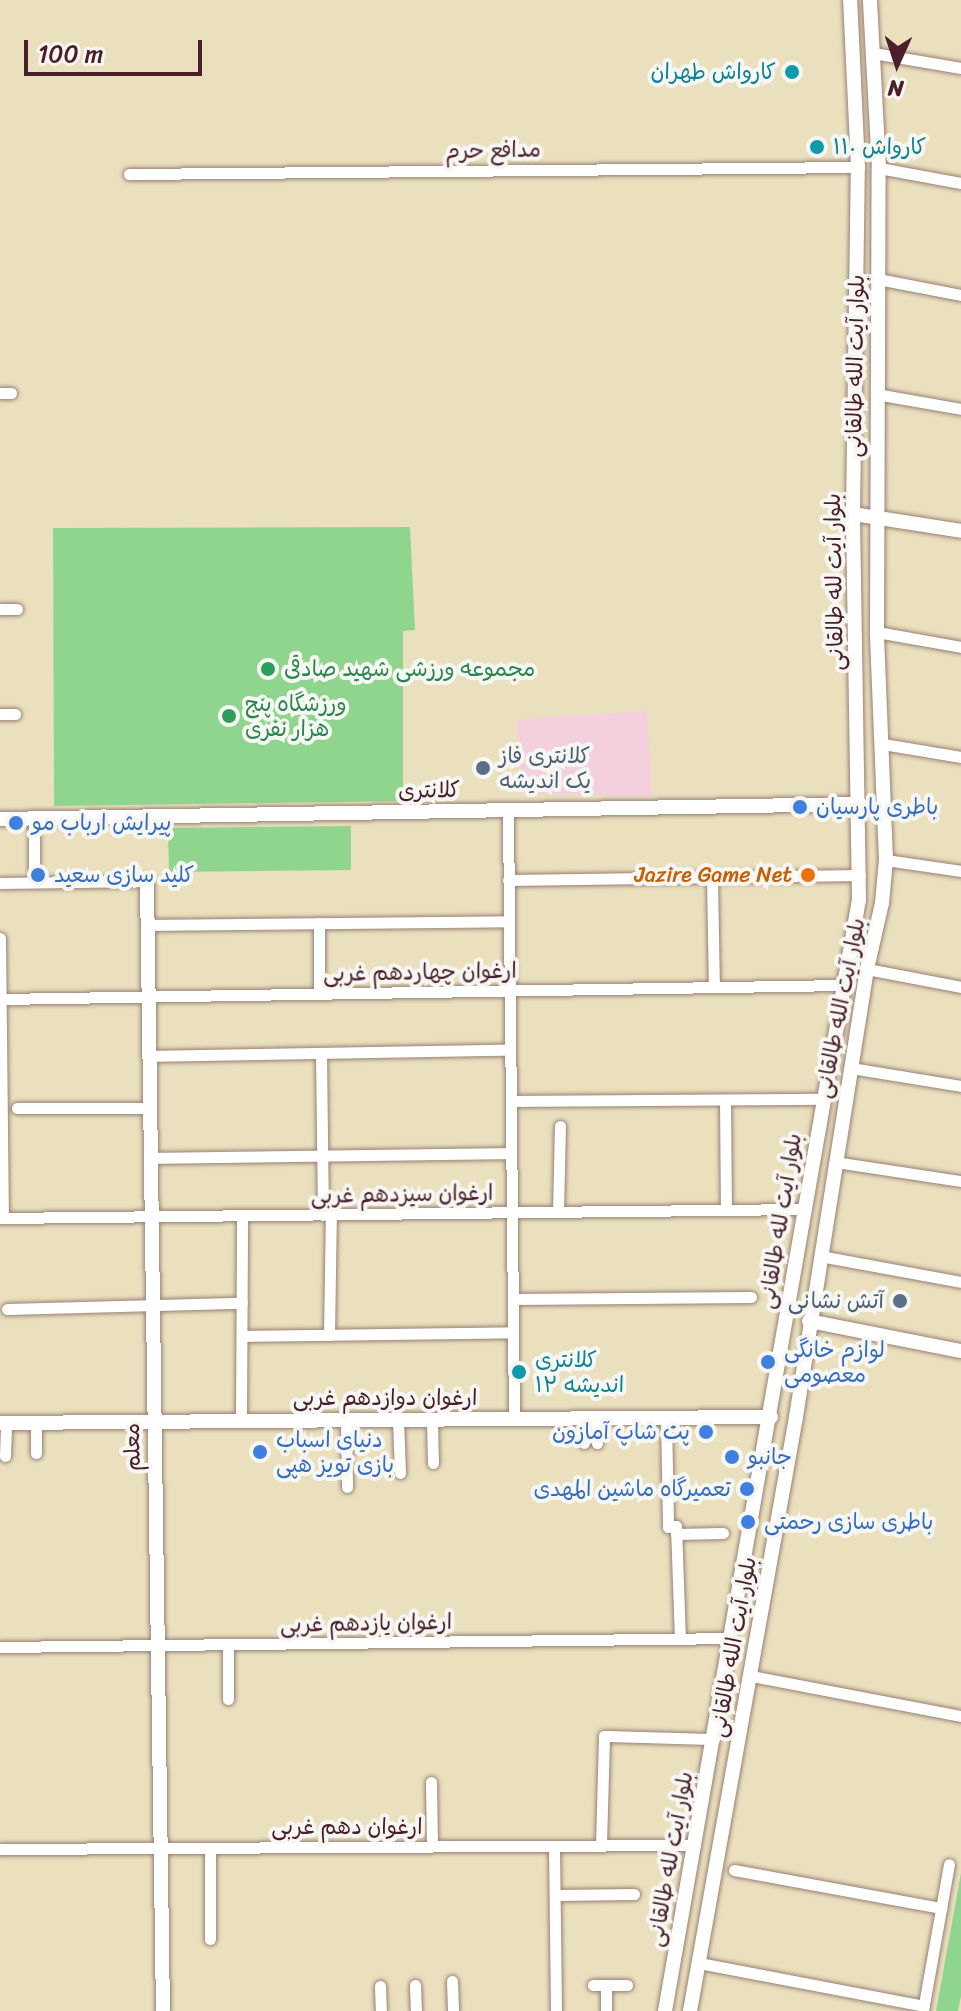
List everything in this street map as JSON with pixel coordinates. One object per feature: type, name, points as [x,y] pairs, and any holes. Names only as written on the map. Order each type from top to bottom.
[{"type":"street","name":"بلوار آیت لله طالقانی","points":[[665,2011],[771,1417],[860,875],[853,514],[858,167],[850,0]]},
{"type":"street","name":"بلوار آیت الله طالقانی","points":[[690,2011],[751,1676],[867,969],[882,903],[886,860],[877,632],[879,168],[870,0]]},
{"type":"street","points":[[873,53],[961,68]]},
{"type":"street","name":"مدافع حرم","points":[[129,174],[858,167]]},
{"type":"street","points":[[879,168],[961,183]]},
{"type":"street","points":[[878,279],[961,295]]},
{"type":"street","points":[[876,394],[961,409]]},
{"type":"street","points":[[853,514],[961,531]]},
{"type":"street","points":[[0,609],[17,609]]},
{"type":"street","points":[[877,632],[961,647]]},
{"type":"street","points":[[0,714],[15,714]]},
{"type":"street","points":[[883,744],[961,757]]},
{"type":"street","name":"کلانتری","points":[[0,819],[860,804]]},
{"type":"street","points":[[508,810],[514,1419]]},
{"type":"street","points":[[34,818],[34,882]]},
{"type":"street","points":[[886,860],[961,871]]},
{"type":"street","points":[[508,880],[860,875]]},
{"type":"street","points":[[712,877],[714,987]]},
{"type":"street","points":[[0,883],[147,881]]},
{"type":"street","name":"معلم","points":[[147,881],[163,2011]]},
{"type":"street","points":[[147,925],[509,921]]},
{"type":"street","points":[[319,923],[319,994]]},
{"type":"street","points":[[0,938],[1,1218]]},
{"type":"street","points":[[867,969],[961,987]]},
{"type":"street","name":"ارغوان چهاردهم غربی","points":[[0,999],[841,985]]},
{"type":"street","points":[[149,1056],[510,1050]]},
{"type":"street","points":[[321,1053],[329,1335]]},
{"type":"street","points":[[851,1068],[961,1086]]},
{"type":"street","points":[[511,1101],[821,1099]]},
{"type":"street","points":[[725,1100],[726,1210]]},
{"type":"street","points":[[17,1108],[149,1108]]},
{"type":"street","points":[[558,1212],[560,1126]]},
{"type":"street","points":[[150,1158],[511,1153]]},
{"type":"street","points":[[835,1162],[961,1181]]},
{"type":"street","name":"ارغوان سیزدهم غربی","points":[[1,1218],[804,1209]]},
{"type":"street","points":[[241,1422],[242,1215]]},
{"type":"street","points":[[820,1256],[961,1282]]},
{"type":"street","points":[[793,1278],[816,1281]]},
{"type":"street","points":[[513,1299],[751,1297]]},
{"type":"street","points":[[7,1309],[242,1303]]},
{"type":"street","points":[[809,1321],[961,1351]]},
{"type":"street","points":[[242,1336],[513,1332]]},
{"type":"street","name":"ارغوان دوازدهم غربی","points":[[3,1423],[771,1417]]},
{"type":"street","points":[[666,1418],[668,1527],[676,1526],[680,1639]]},
{"type":"street","points":[[590,1419],[591,1443]]},
{"type":"street","points":[[398,1420],[400,1473]]},
{"type":"street","points":[[432,1420],[433,1463]]},
{"type":"street","points":[[346,1421],[347,1487]]},
{"type":"street","points":[[3,1423],[5,1456]]},
{"type":"street","points":[[36,1423],[36,1453]]},
{"type":"street","points":[[676,1534],[723,1533]]},
{"type":"street","name":"ارغوان یازدهم غربی","points":[[0,1647],[732,1638]]},
{"type":"street","points":[[228,1645],[228,1699]]},
{"type":"street","points":[[751,1676],[961,1716]]},
{"type":"street","points":[[601,1845],[604,1736],[714,1739]]},
{"type":"street","points":[[431,1782],[432,1846]]},
{"type":"street","name":"ارغوان دهم غربی","points":[[0,1849],[695,1845]]},
{"type":"street","points":[[554,1846],[556,2011]]},
{"type":"street","points":[[210,1848],[210,1939]]},
{"type":"street","points":[[699,1963],[924,2009],[949,1864]]},
{"type":"street","points":[[734,1870],[942,1908]]},
{"type":"street","points":[[687,1881],[712,1887]]},
{"type":"street","points":[[555,1895],[634,1894]]},
{"type":"street","points":[[452,1981],[453,2011]]},
{"type":"street","points":[[415,1985],[416,2011]]},
{"type":"street","points":[[606,2011],[600,1986],[627,1985]]},
{"type":"street","points":[[380,1986],[381,2011]]},
{"type":"shaded area","points":[[647,711],[652,797],[522,793],[517,719]]},
{"type":"green space","name":"ورزشگاه پنج هزار نفری","points":[[410,527],[415,630],[403,631],[403,801],[54,806],[53,528]]},
{"type":"green space","points":[[351,826],[351,870],[169,872],[168,828]]},
{"type":"green space","points":[[961,1873],[961,1996],[958,2011],[936,2011]]},
{"type":"place","name":"کارواش طهران","points":[[792,72]]},
{"type":"place","name":"کارواش ۱۱۰","points":[[817,147]]},
{"type":"place","name":"مجموعه ورزشی شهید صادقی","points":[[268,669]]},
{"type":"place","name":"ورزشگاه پنج هزار نفری","points":[[229,716]]},
{"type":"place","name":"کلانتری فاز یک اندیشه","points":[[483,768]]},
{"type":"place","name":"باطری پارسيان","points":[[800,807]]},
{"type":"place","name":"پیرایش ارباب مو","points":[[16,823]]},
{"type":"place","name":"کلید سازی سعید","points":[[38,875]]},
{"type":"place","name":"Jazire Game Net","points":[[808,875]]},
{"type":"place","name":"آتش نشانی","points":[[900,1301]]},
{"type":"place","name":"لوازم خانگی معصومی","points":[[768,1362]]},
{"type":"place","name":"کلانتری ۱۲ اندیشه","points":[[519,1372]]},
{"type":"place","name":"پت شاپ آمازون","points":[[706,1432]]},
{"type":"place","name":"دنیای اسباب بازی تویز هپی","points":[[260,1452]]},
{"type":"place","name":"جانبو","points":[[732,1457]]},
{"type":"place","name":"تعمیرگاه ماشین المهدی","points":[[747,1489]]},
{"type":"place","name":"باطری سازی رحمتی","points":[[748,1522]]}]
